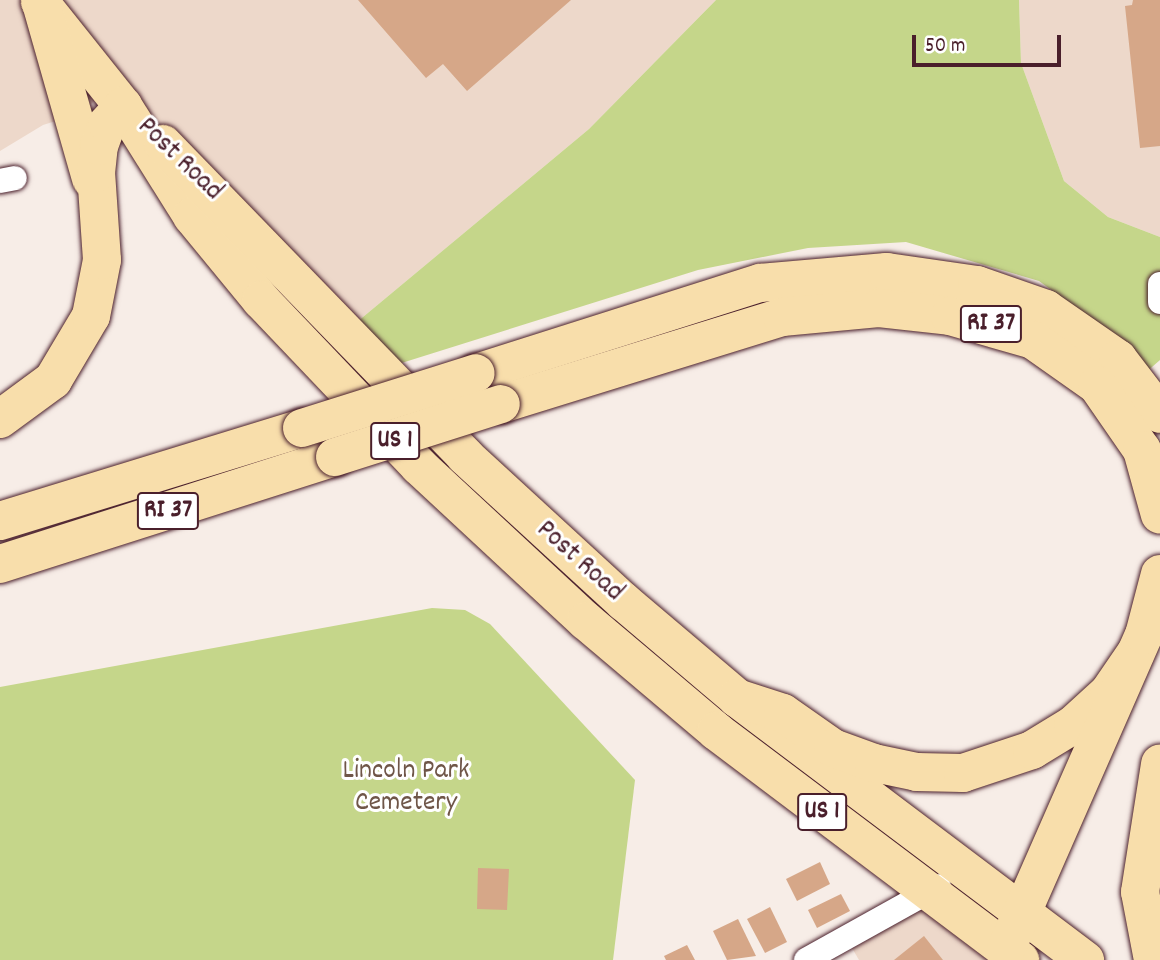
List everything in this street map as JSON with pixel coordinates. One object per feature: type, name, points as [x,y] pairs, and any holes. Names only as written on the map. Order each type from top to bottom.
[{"type":"main road","name":"Post Road","points":[[40,1],[123,106],[192,216],[261,300],[419,466],[586,621],[716,731],[1013,955]]},
{"type":"main road","points":[[40,1],[101,211]]},
{"type":"main road","name":"Post Road","points":[[123,106],[217,195],[491,481],[737,698],[1085,960]]},
{"type":"main road","points":[[0,419],[52,380],[84,334],[100,280],[101,211],[96,173],[99,146],[107,124],[123,106]]},
{"type":"main road","points":[[0,521],[752,285],[832,274],[887,272],[977,285],[1046,309],[1118,359],[1160,414]]},
{"type":"main road","name":"RI 37","points":[[0,564],[782,317],[855,308],[950,316],[1033,340],[1097,385],[1142,450],[1160,516]]},
{"type":"main road","points":[[1013,955],[1023,915],[1150,616],[1160,574]]},
{"type":"main road","points":[[737,698],[783,713],[833,748],[874,763],[917,772],[963,773],[1021,755],[1073,725],[1109,692],[1135,654]]},
{"type":"main road","points":[[1153,960],[1140,892],[1160,764]]},
{"type":"street","points":[[1160,284],[1160,302]]},
{"type":"street","points":[[806,960],[964,871]]},
{"type":"shaded area","points":[[0,0],[716,0],[589,129],[351,327],[115,85],[78,114],[43,125],[0,151]]},
{"type":"shaded area","points":[[1019,0],[1160,0],[1160,237],[1108,217],[1064,181],[1021,63]]},
{"type":"shaded area","points":[[929,896],[1036,960],[859,960],[848,941]]},
{"type":"green space","points":[[716,0],[1019,0],[1021,63],[1064,181],[1108,217],[1160,237],[1160,360],[1144,374],[1101,326],[1039,281],[906,242],[808,248],[698,270],[392,366],[351,327],[589,129]]},
{"type":"green space","name":"Lincoln Park Cemetery","points":[[432,608],[465,610],[490,624],[635,780],[613,960],[0,960],[0,687]]},
{"type":"building","points":[[358,0],[571,0],[467,91],[443,64],[426,78]]},
{"type":"building","points":[[1133,0],[1160,0],[1160,146],[1140,148],[1125,6],[1132,5]]},
{"type":"building","points":[[820,862],[830,884],[797,901],[786,879]]},
{"type":"building","points":[[478,868],[509,869],[507,910],[477,909]]},
{"type":"building","points":[[841,894],[850,911],[817,928],[808,910]]},
{"type":"building","points":[[770,907],[787,942],[765,953],[747,919]]},
{"type":"building","points":[[738,919],[756,956],[727,960],[713,931]]},
{"type":"building","points":[[924,936],[943,960],[894,960]]},
{"type":"building","points":[[687,945],[695,960],[666,960],[664,956]]}]
